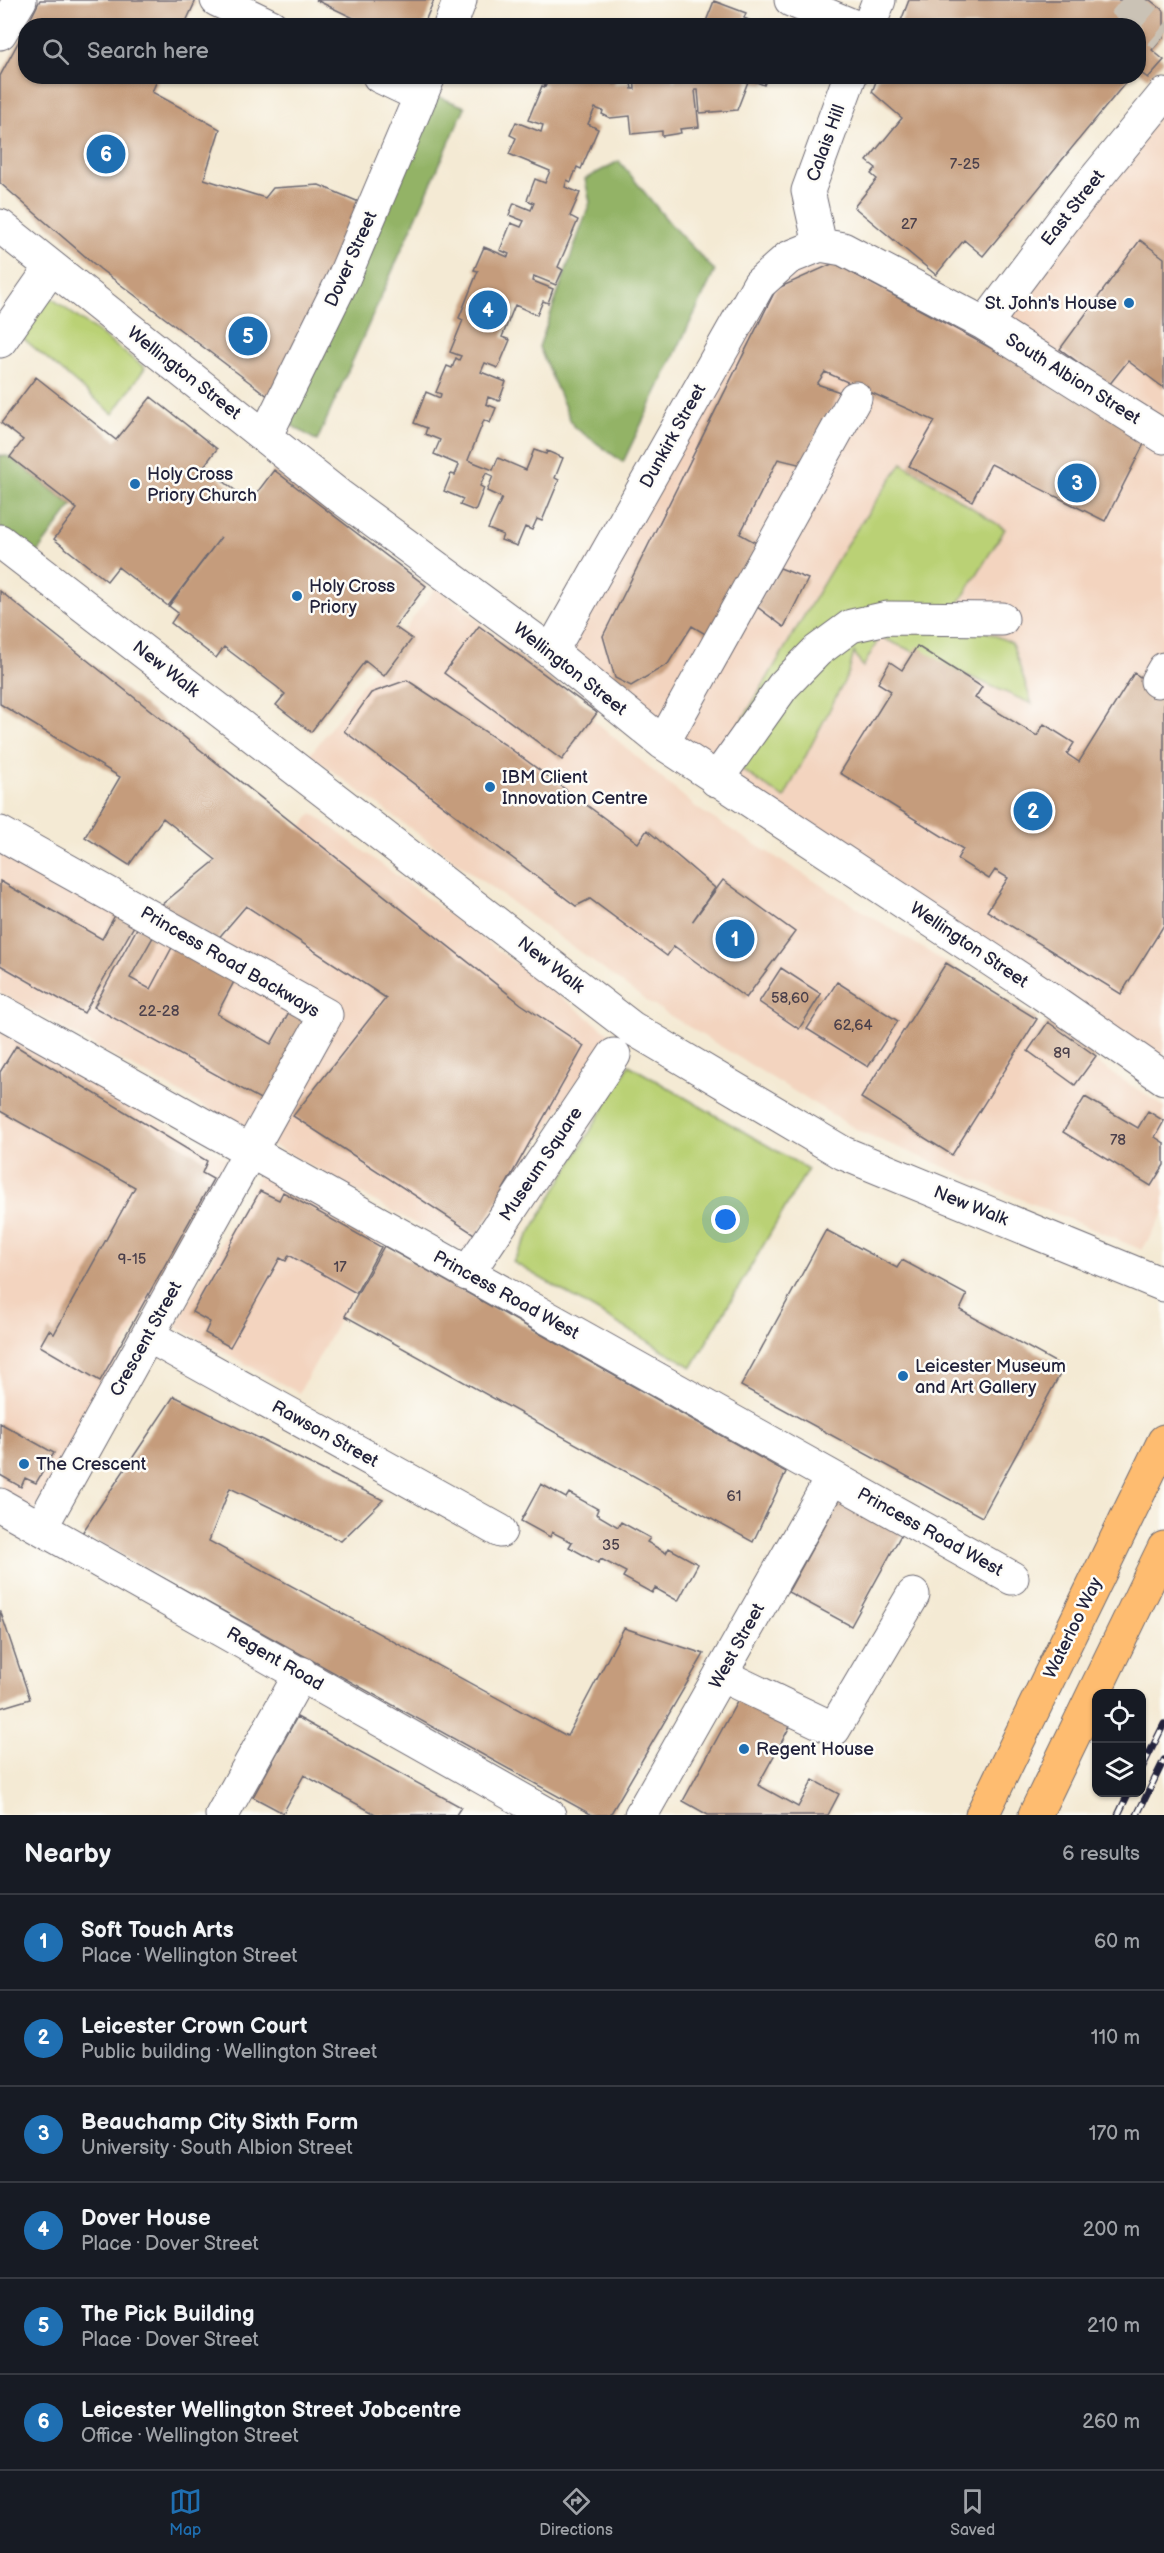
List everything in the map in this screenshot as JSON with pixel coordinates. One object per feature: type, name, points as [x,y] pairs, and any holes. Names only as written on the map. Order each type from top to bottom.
[{"type":"main road","name":"Waterloo Way","points":[[982,1815],[1164,1441]]},
{"type":"main road","points":[[1035,1815],[1164,1548]]},
{"type":"street","points":[[0,33],[20,0]]},
{"type":"street","points":[[453,18],[460,0]]},
{"type":"street","points":[[791,0],[834,18]]},
{"type":"street","points":[[873,18],[879,0]]},
{"type":"street","points":[[220,1],[255,18]]},
{"type":"street","name":"Calais Hill","points":[[820,245],[808,191],[847,84]]},
{"type":"street","name":"Dover Street","points":[[265,437],[344,278],[425,86]]},
{"type":"street","name":"East Street","points":[[985,324],[1082,195],[1164,95]]},
{"type":"street","name":"Wellington Street","points":[[0,226],[338,495],[551,652],[663,742],[1164,1078]]},
{"type":"street","name":"South Albion Street","points":[[820,245],[843,249],[985,324],[1164,437]]},
{"type":"street","name":"Dunkirk Street","points":[[551,652],[759,284],[788,258],[820,245]]},
{"type":"street","points":[[0,341],[51,268]]},
{"type":"street","points":[[663,742],[855,398]]},
{"type":"street","name":"New Walk","points":[[0,541],[632,1028],[843,1153],[1164,1285]]},
{"type":"street","points":[[717,780],[783,686],[817,651],[851,626],[887,618],[1002,619]]},
{"type":"street","name":"Princess Road Backways","points":[[0,833],[326,1015],[251,1151]]},
{"type":"street","name":"Princess Road West","points":[[0,1011],[1012,1578]]},
{"type":"street","name":"Museum Square","points":[[467,1274],[614,1054]]},
{"type":"street","name":"Crescent Street","points":[[40,1527],[251,1151]]},
{"type":"street","name":"Rawson Street","points":[[149,1336],[500,1531]]},
{"type":"street","name":"West Street","points":[[641,1815],[832,1478]]},
{"type":"street","name":"Regent Road","points":[[0,1505],[549,1815]]},
{"type":"street","points":[[721,1675],[834,1729],[914,1595]]},
{"type":"street","points":[[231,1812],[301,1673]]},
{"type":"shaded area","points":[[1164,95],[1164,1081],[1039,999],[541,634],[759,284],[820,245],[985,324]]},
{"type":"shaded area","points":[[437,586],[698,809],[929,952],[1164,1107],[1164,1213],[1142,1250],[859,1131],[648,1002],[310,755]]},
{"type":"shaded area","points":[[312,813],[609,1033],[466,1252],[0,993],[0,833],[213,952]]},
{"type":"shaded area","points":[[0,1030],[228,1160],[33,1513],[0,1495]]},
{"type":"shaded area","points":[[260,1173],[383,1240],[299,1393],[176,1326]]},
{"type":"green space","points":[[434,95],[465,107],[317,441],[283,420]]},
{"type":"green space","points":[[619,161],[672,226],[715,271],[623,462],[573,426],[539,347],[590,202],[585,179]]},
{"type":"green space","points":[[49,296],[145,368],[113,414],[19,335]]},
{"type":"green space","points":[[0,455],[10,457],[72,506],[36,554],[0,528]]},
{"type":"green space","points":[[902,463],[1005,529],[951,616],[1012,643],[1032,704],[880,637],[863,667],[854,652],[849,672],[784,798],[721,756],[846,545]]},
{"type":"green space","points":[[629,1065],[808,1169],[692,1367],[513,1262]]},
{"type":"building","points":[[40,0],[196,0],[188,18],[31,18]]},
{"type":"building","points":[[316,0],[434,0],[426,18],[353,18]]},
{"type":"building","points":[[909,0],[1150,0],[1164,11],[1164,36],[1152,50],[1164,60],[1148,78],[1146,77],[1146,18],[902,18]]},
{"type":"building","points":[[714,1],[746,13],[744,18],[707,18]]},
{"type":"building","points":[[18,43],[18,84],[156,84],[152,92],[220,129],[204,179],[265,198],[273,188],[319,185],[366,205],[277,403],[100,269],[0,183],[0,76]]},
{"type":"building","points":[[544,84],[631,84],[632,89],[635,89],[635,84],[747,84],[737,110],[700,113],[698,90],[695,90],[699,127],[680,129],[681,133],[662,136],[662,131],[632,134],[630,116],[610,118],[602,114],[603,111],[595,108],[588,124],[598,129],[581,169],[577,167],[571,182],[567,180],[565,187],[580,193],[570,216],[578,220],[558,267],[563,270],[556,285],[534,276],[533,281],[553,289],[548,303],[543,301],[537,315],[515,305],[502,337],[510,340],[498,368],[485,363],[481,372],[506,382],[499,401],[488,397],[486,404],[496,408],[490,423],[484,420],[468,460],[493,470],[498,458],[526,470],[534,450],[546,454],[547,451],[563,458],[555,478],[559,480],[542,521],[537,519],[532,530],[525,527],[517,546],[501,540],[503,535],[488,529],[502,498],[487,491],[493,476],[486,473],[480,486],[484,488],[475,511],[460,505],[463,499],[444,491],[451,474],[455,475],[459,465],[434,454],[440,440],[425,434],[427,428],[414,423],[426,392],[440,398],[441,394],[436,392],[447,366],[452,368],[456,358],[459,360],[461,356],[450,352],[463,320],[459,318],[478,271],[474,270],[484,247],[508,257],[509,254],[500,250],[511,223],[521,227],[524,221],[509,215],[514,203],[531,210],[534,203],[527,200],[535,179],[545,183],[550,171],[509,154],[516,138],[510,135],[516,122],[541,132],[543,125],[528,120],[542,86],[546,85]]},
{"type":"building","points":[[875,84],[1124,84],[983,256],[964,240],[936,275],[854,207],[877,179],[871,174],[876,168],[867,161],[902,118],[872,92]]},
{"type":"building","name":"St. John's House","points":[[1140,240],[1164,258],[1164,388],[1128,361],[1109,385],[1060,349]]},
{"type":"building","points":[[834,263],[1149,434],[1105,521],[991,464],[972,501],[909,466],[935,421],[825,372],[817,384],[840,392],[802,465],[778,459],[740,534],[760,545],[712,638],[692,626],[668,664],[631,686],[615,678],[603,636],[776,289]]},
{"type":"building","points":[[36,377],[116,440],[151,397],[217,449],[204,466],[250,502],[274,470],[426,586],[395,627],[412,639],[384,676],[365,661],[311,732],[276,705],[285,694],[277,687],[224,647],[216,658],[171,623],[178,613],[169,606],[221,537],[168,606],[118,567],[107,581],[54,539],[77,509],[10,457],[23,440],[1,423]]},
{"type":"building","points":[[780,568],[808,579],[784,627],[756,606]]},
{"type":"building","points":[[0,591],[521,1004],[584,1046],[477,1236],[293,1116],[386,998],[246,906],[216,941],[160,906],[216,860],[163,818],[129,865],[85,837],[120,777],[0,704]]},
{"type":"building","points":[[479,626],[597,713],[562,760],[444,673]]},
{"type":"building","points":[[917,646],[982,687],[975,698],[1037,736],[1044,724],[1074,743],[1067,754],[1079,762],[1134,673],[1164,692],[1164,925],[1121,994],[987,911],[1008,878],[995,870],[989,879],[957,859],[963,849],[840,773],[891,691],[878,683],[890,662],[902,670]]},
{"type":"building","name":"IBM Client Innovation Centre","points":[[407,680],[504,744],[638,843],[647,830],[715,888],[692,922],[723,880],[795,932],[746,998],[674,946],[667,956],[590,899],[576,906],[344,731],[371,693]]},
{"type":"building","points":[[0,881],[102,939],[119,908],[138,919],[84,1013],[0,965]]},
{"type":"building","points":[[141,921],[157,930],[130,978],[150,989],[176,940],[238,974],[217,1014],[271,1044],[293,1005],[319,1019],[271,1105],[94,1007]]},
{"type":"building","points":[[946,963],[1037,1019],[952,1155],[861,1098]]},
{"type":"building","points":[[781,968],[821,994],[799,1029],[759,1002]]},
{"type":"building","points":[[837,982],[898,1021],[868,1067],[807,1029]]},
{"type":"building","points":[[1048,1022],[1096,1056],[1075,1085],[1028,1051]]},
{"type":"building","points":[[16,1046],[207,1161],[202,1173],[213,1179],[100,1381],[40,1346],[49,1330],[54,1334],[135,1187],[0,1111],[0,1072]]},
{"type":"building","points":[[1085,1097],[1138,1128],[1148,1111],[1164,1121],[1155,1137],[1164,1143],[1164,1165],[1151,1186],[1063,1132]]},
{"type":"building","points":[[260,1191],[279,1200],[283,1192],[381,1247],[356,1293],[289,1255],[286,1261],[280,1258],[230,1347],[205,1333],[210,1322],[192,1312]]},
{"type":"building","name":"Leicester Museum and Art Gallery","points":[[826,1230],[897,1268],[902,1260],[967,1295],[960,1310],[1064,1367],[982,1517],[741,1386]]},
{"type":"building","points":[[384,1246],[786,1472],[753,1542],[345,1316]]},
{"type":"building","points":[[174,1396],[383,1500],[341,1541],[230,1488],[209,1541],[567,1736],[624,1628],[704,1654],[610,1815],[592,1815],[82,1533]]},
{"type":"building","name":"The Crescent","points":[[0,1423],[54,1453],[36,1483],[25,1478],[21,1487],[0,1475]]},
{"type":"building","points":[[541,1484],[566,1498],[569,1493],[598,1509],[596,1514],[618,1527],[621,1522],[650,1538],[647,1542],[666,1553],[669,1548],[698,1564],[678,1601],[655,1588],[652,1593],[623,1577],[626,1572],[601,1559],[598,1563],[569,1547],[572,1542],[552,1532],[550,1537],[521,1521]]},
{"type":"building","points":[[840,1498],[902,1533],[851,1626],[788,1592]]},
{"type":"building","points":[[0,1610],[30,1699],[0,1708]]},
{"type":"building","name":"Regent House","points":[[743,1691],[794,1719],[758,1785],[798,1807],[813,1780],[839,1794],[828,1815],[708,1815],[683,1801]]},
{"type":"building","points":[[297,1717],[461,1807],[456,1815],[377,1815],[304,1775],[283,1813],[253,1797]]},
{"type":"tunnel","points":[[1121,0],[1142,18]]},
{"type":"tunnel","points":[[1146,21],[1164,36]]},
{"type":"railway","points":[[1146,1760],[1164,1724]]},
{"type":"railway","points":[[1137,1815],[1164,1760]]},
{"type":"railway","points":[[1118,1815],[1127,1797]]},
{"type":"place","name":"Leicester Wellington Street Jobcentre","points":[[106,154]]},
{"type":"place","name":"St. John's House","points":[[1129,303]]},
{"type":"place","name":"Dover House","points":[[488,310]]},
{"type":"place","name":"The Pick Building","points":[[248,336]]},
{"type":"place","name":"Beauchamp City Sixth Form","points":[[1077,483]]},
{"type":"place","name":"Holy Cross Priory Church","points":[[135,484]]},
{"type":"place","name":"Holy Cross Priory","points":[[297,596]]},
{"type":"place","name":"IBM Client Innovation Centre","points":[[490,787]]},
{"type":"place","name":"Leicester Crown Court","points":[[1033,811]]},
{"type":"place","name":"Soft Touch Arts","points":[[735,939]]},
{"type":"place","name":"Leicester Museum and Art Gallery","points":[[903,1376]]},
{"type":"place","name":"The Crescent","points":[[24,1464]]},
{"type":"place","name":"Regent House","points":[[744,1749]]}]
